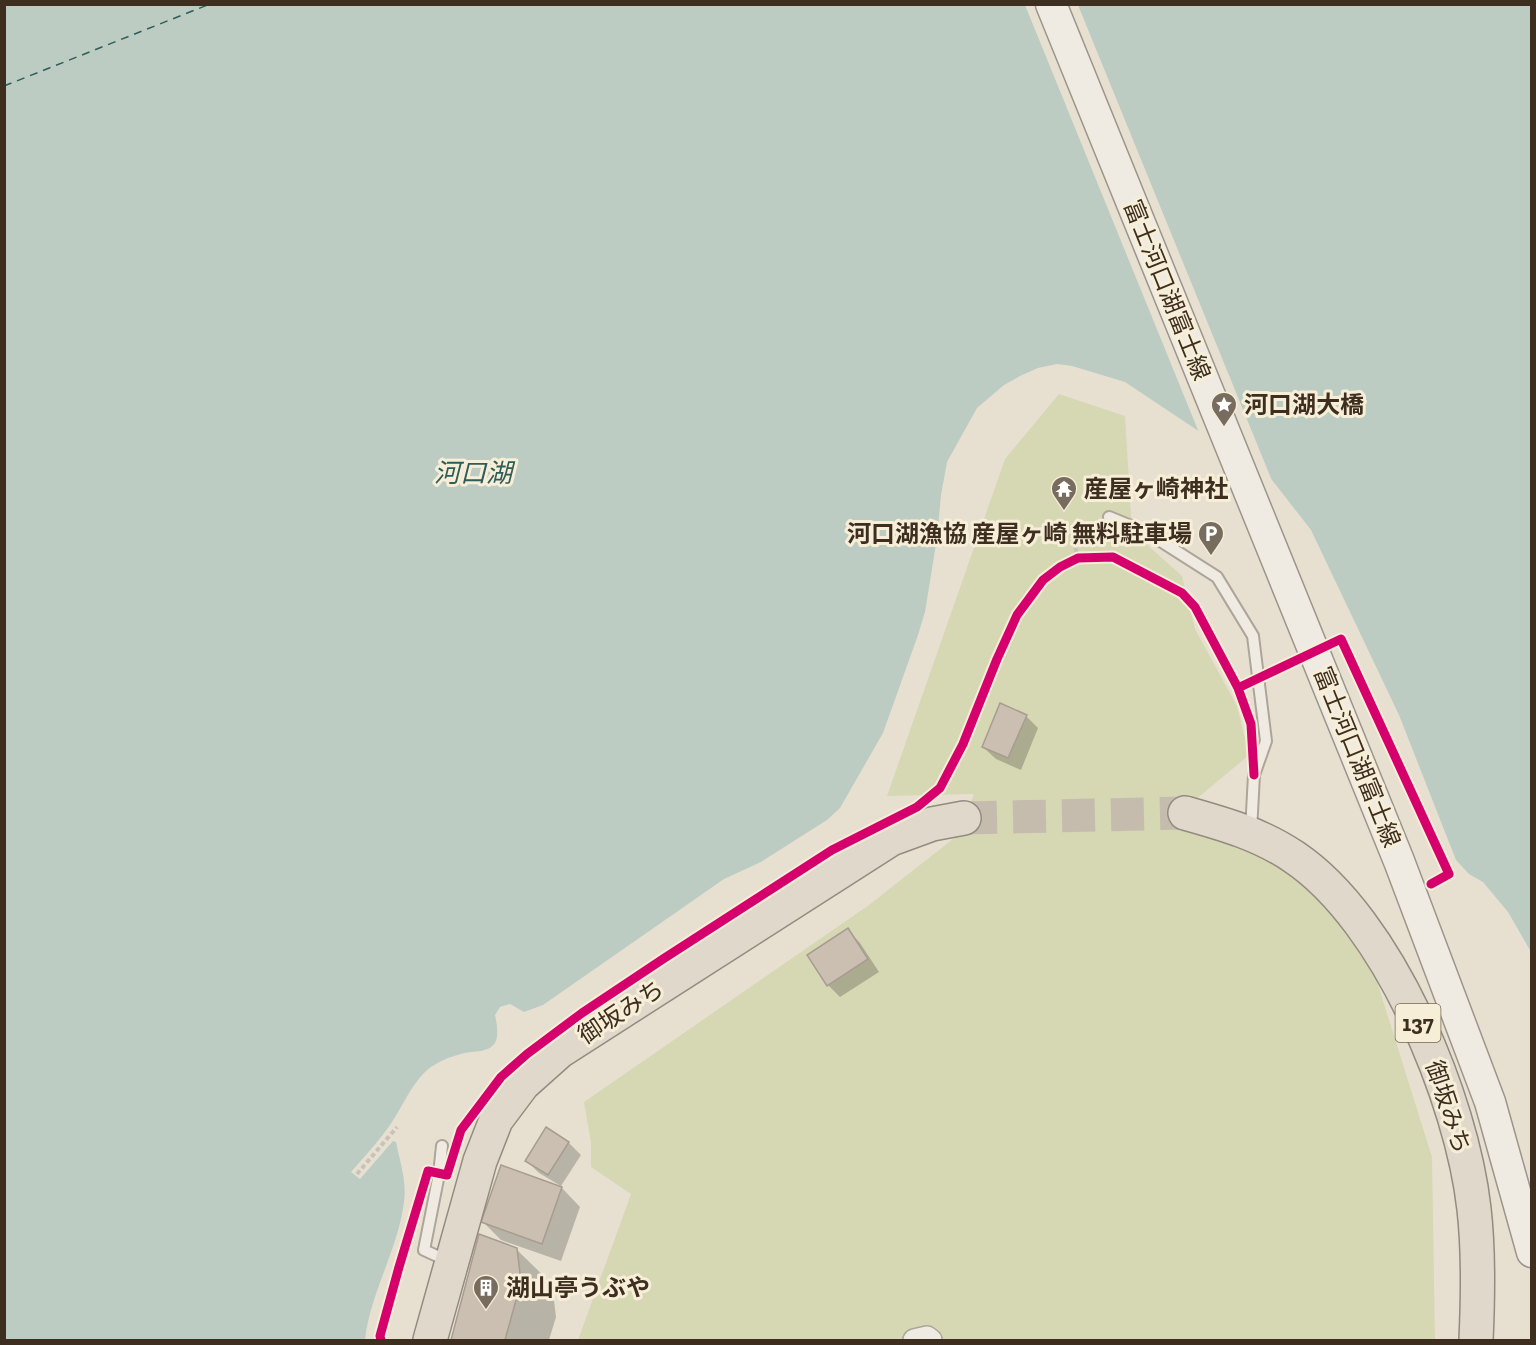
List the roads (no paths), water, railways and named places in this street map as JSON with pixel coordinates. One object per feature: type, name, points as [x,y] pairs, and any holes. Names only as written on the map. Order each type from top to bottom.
[{"type":"highway","name":"御坂みち","points":[[1185,813],[1232,826],[1295,858],[1326,884],[1350,910],[1378,950],[1404,995],[1428,1044],[1448,1097],[1464,1151],[1474,1209],[1478,1269],[1476,1341]]},
{"type":"highway","name":"御坂みち","points":[[430,1341],[480,1161],[496,1120],[523,1084],[553,1058],[891,839],[932,824],[964,818]]},
{"type":"main road","name":"富士河口湖富士線","points":[[1051,4],[1399,861],[1490,1102],[1532,1252]]},
{"type":"street","points":[[914,1341],[927,1337],[931,1341]]},
{"type":"lane","points":[[1109,517],[1148,533],[1217,577],[1252,636],[1266,741],[1254,775],[1251,834]]},
{"type":"lane","points":[[442,1146],[439,1174],[424,1250],[452,1262]]},
{"type":"water","name":"河口湖","points":[[5,5],[1531,5],[1531,952],[1508,912],[1483,882],[1469,874],[1456,860],[1399,715],[1311,530],[1272,480],[1125,382],[1072,366],[1057,364],[1038,368],[1004,385],[977,408],[947,462],[925,612],[918,635],[883,733],[840,808],[827,820],[761,862],[724,879],[543,1005],[524,1012],[510,1004],[500,1007],[495,1015],[497,1037],[492,1046],[454,1056],[440,1062],[422,1075],[392,1122],[351,1172],[360,1179],[393,1141],[396,1142],[404,1180],[404,1202],[396,1237],[372,1305],[365,1340],[5,1340]]},
{"type":"tunnel","points":[[964,818],[1185,813]]},
{"type":"place","name":"河口湖大橋","points":[[1224,428]]},
{"type":"place","name":"産屋ヶ崎神社","points":[[1064,512]]},
{"type":"place","name":"河口湖漁協 産屋ヶ崎 無料駐車場","points":[[1211,557]]},
{"type":"place","name":"湖山亭うぶや","points":[[486,1311]]}]
